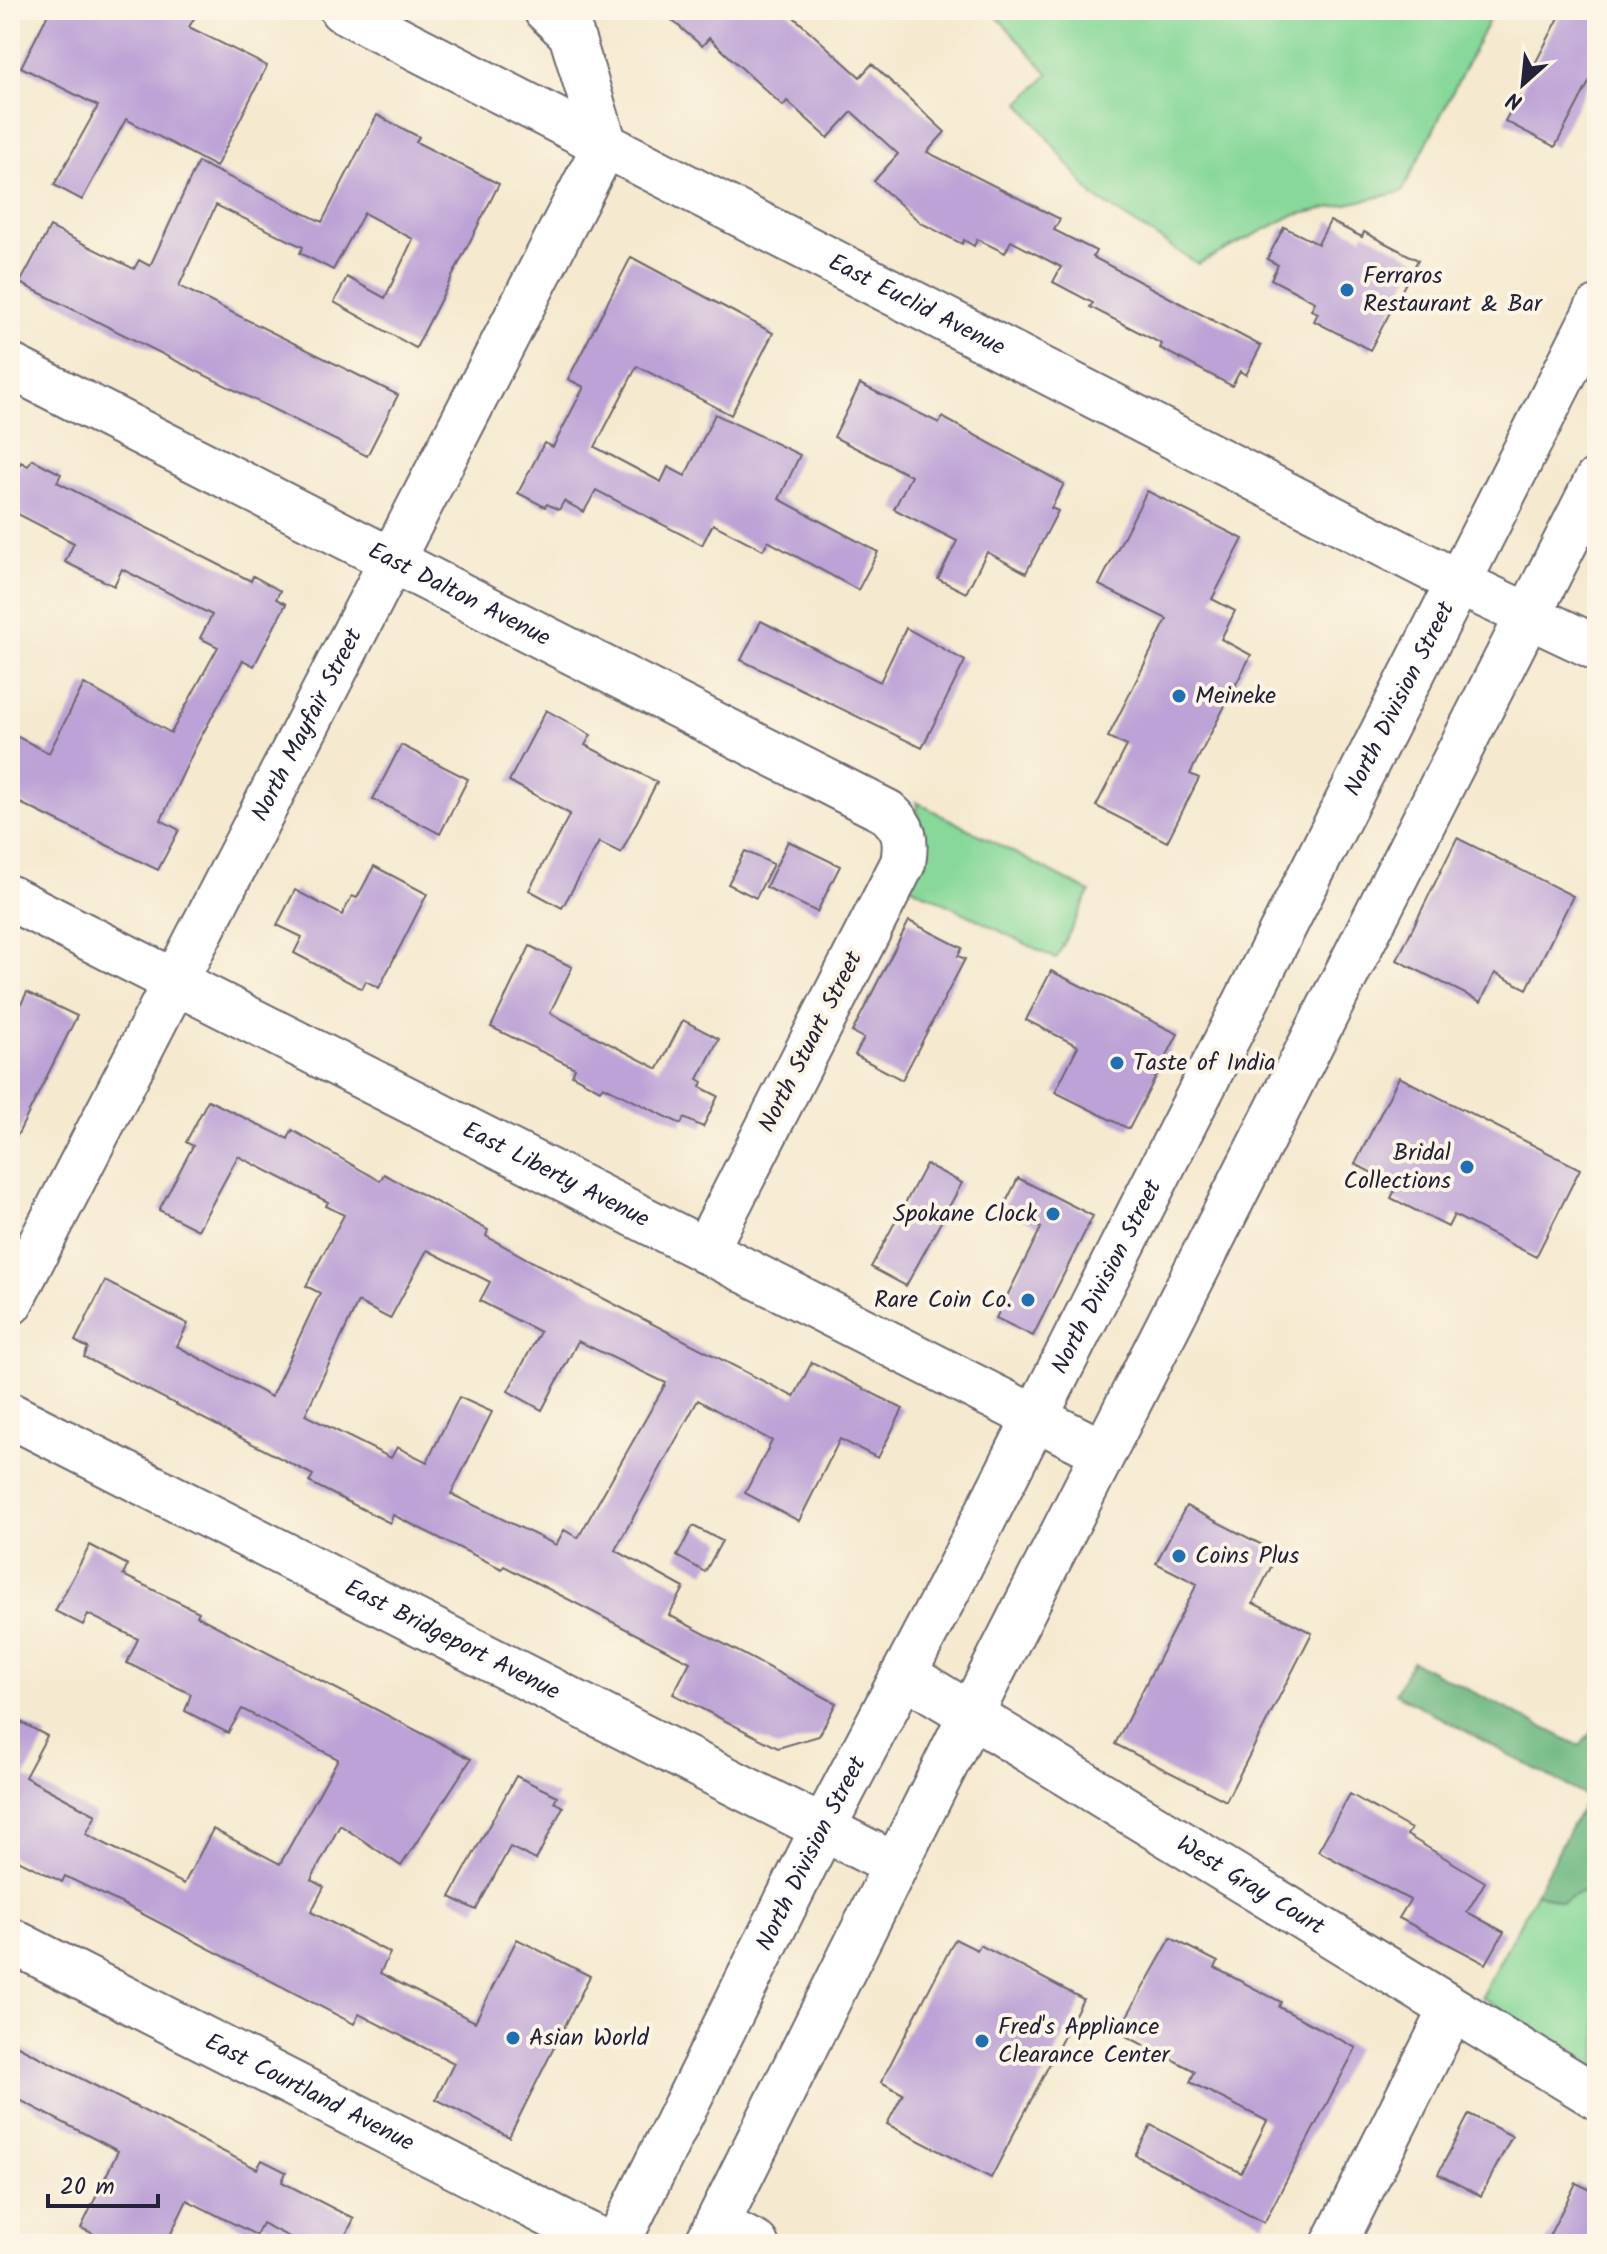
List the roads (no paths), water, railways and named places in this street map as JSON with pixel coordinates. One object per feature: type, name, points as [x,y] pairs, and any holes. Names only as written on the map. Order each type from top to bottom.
[{"type":"street","name":"East Euclid Avenue","points":[[342,10],[1597,648]]},
{"type":"street","points":[[546,10],[571,34],[605,145]]},
{"type":"street","name":"North Mayfair Street","points":[[10,1303],[605,145]]},
{"type":"street","name":"North Division Street","points":[[712,2234],[1103,1452],[1493,597],[1597,309]]},
{"type":"street","name":"East Dalton Avenue","points":[[10,366],[887,812],[903,830]]},
{"type":"street","name":"North Division Street","points":[[617,2244],[823,1828],[1035,1416],[1493,597],[1597,480]]},
{"type":"street","name":"North Stuart Street","points":[[705,1251],[903,863],[906,845],[903,830]]},
{"type":"street","name":"East Liberty Avenue","points":[[10,898],[1103,1452]]},
{"type":"street","name":"East Bridgeport Avenue","points":[[10,1415],[895,1865]]},
{"type":"street","name":"West Gray Court","points":[[904,1674],[1597,2097]]},
{"type":"street","name":"East Courtland Avenue","points":[[10,1940],[607,2244]]},
{"type":"street","points":[[1334,2244],[1452,2009]]},
{"type":"street","points":[[712,2234],[756,2244]]},
{"type":"place","name":"Ferraros Restaurant & Bar","points":[[1347,290]]},
{"type":"place","name":"Meineke","points":[[1179,696]]},
{"type":"place","name":"Taste of India","points":[[1117,1063]]},
{"type":"place","name":"Bridal Collections","points":[[1467,1167]]},
{"type":"place","name":"Spokane Clock","points":[[1053,1214]]},
{"type":"place","name":"Rare Coin Co.","points":[[1028,1300]]},
{"type":"place","name":"Coins Plus","points":[[1179,1556]]},
{"type":"place","name":"Asian World","points":[[513,2038]]},
{"type":"place","name":"Fred's Appliance Clearance Center","points":[[982,2041]]}]
